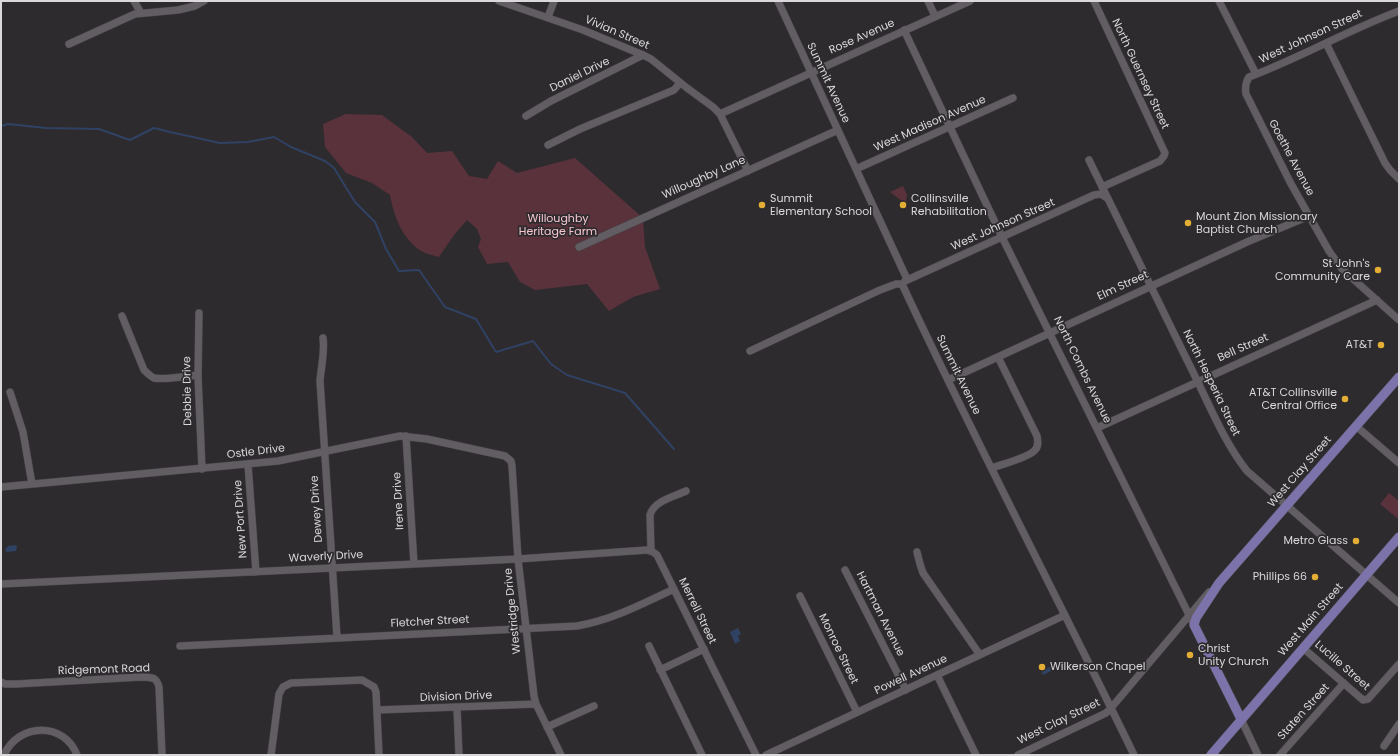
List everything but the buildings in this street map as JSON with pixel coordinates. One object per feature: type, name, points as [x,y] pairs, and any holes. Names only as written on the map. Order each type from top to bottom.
[{"type":"main road","name":"West Clay Street","points":[[1194,625],[1196,618],[1219,583],[1399,377]]},
{"type":"main road","name":"West Main Street","points":[[1211,755],[1399,537]]},
{"type":"main road","name":"North Combs Avenue","points":[[1194,625],[1241,719]]},
{"type":"street","points":[[134,1],[141,13]]},
{"type":"street","points":[[70,44],[135,14],[178,10],[195,6],[204,1]]},
{"type":"street","name":"Vivian Street","points":[[499,1],[548,17],[651,59],[720,114],[748,171]]},
{"type":"street","points":[[548,17],[554,1]]},
{"type":"street","name":"Summit Avenue","points":[[778,1],[856,169],[948,380],[1134,755]]},
{"type":"street","points":[[928,1],[935,16]]},
{"type":"street","name":"Rose Avenue","points":[[720,114],[970,1]]},
{"type":"street","name":"North Guernsey Street","points":[[1094,1],[1164,150],[1164,156],[1160,161],[1102,187]]},
{"type":"street","points":[[1218,1],[1256,74]]},
{"type":"street","name":"West Johnson Street","points":[[1256,74],[1358,27],[1399,11]]},
{"type":"street","name":"North Combs Avenue","points":[[904,30],[1002,237],[1194,625]]},
{"type":"street","points":[[1326,43],[1385,163],[1399,179]]},
{"type":"street","name":"Daniel Drive","points":[[526,116],[551,101],[643,55]]},
{"type":"street","name":"Goethe Avenue","points":[[1256,74],[1248,78],[1245,85],[1246,94],[1290,182],[1309,216],[1334,259],[1399,320]]},
{"type":"street","points":[[548,145],[580,129],[674,90],[680,83]]},
{"type":"street","name":"West Madison Avenue","points":[[856,169],[1013,98]]},
{"type":"street","name":"Willoughby Lane","points":[[579,247],[838,130]]},
{"type":"street","name":"North Hesperia Street","points":[[1089,160],[1239,461],[1247,471],[1399,603]]},
{"type":"street","name":"West Johnson Street","points":[[750,351],[880,290],[905,282],[1094,195],[1101,194],[1107,198]]},
{"type":"street","name":"Elm Street","points":[[948,380],[1247,242],[1309,216]]},
{"type":"street","name":"Bell Street","points":[[1096,428],[1377,300]]},
{"type":"street","name":"Debbie Drive","points":[[199,313],[198,375],[202,469]]},
{"type":"street","points":[[122,316],[144,370],[150,376],[160,378],[198,375]]},
{"type":"street","name":"Dewey Drive","points":[[323,338],[324,348],[320,368],[320,381],[337,637]]},
{"type":"street","points":[[992,468],[1027,455],[1035,450],[1038,444],[1036,436],[998,357]]},
{"type":"street","points":[[10,392],[23,432],[32,484]]},
{"type":"street","points":[[1356,426],[1399,462]]},
{"type":"street","name":"Ostle Drive","points":[[1,487],[278,461],[383,439],[406,436],[502,454],[509,459]]},
{"type":"street","name":"Irene Drive","points":[[406,436],[414,564]]},
{"type":"street","name":"Westridge Drive","points":[[509,459],[512,466],[518,559],[533,691],[536,704],[561,755]]},
{"type":"street","name":"New Port Drive","points":[[248,464],[256,572]]},
{"type":"street","points":[[651,551],[651,511],[656,505],[686,491]]},
{"type":"street","name":"Waverly Drive","points":[[1,584],[518,559],[647,550],[651,551]]},
{"type":"street","name":"Merrell Street","points":[[651,551],[657,556],[674,589],[756,755]]},
{"type":"street","points":[[917,552],[923,573],[980,655]]},
{"type":"street","name":"Hartman Avenue","points":[[845,570],[906,690]]},
{"type":"street","name":"West Clay Street","points":[[1018,755],[1106,713],[1212,588],[1219,583]]},
{"type":"street","name":"Fletcher Street","points":[[180,646],[577,626],[604,620],[674,589]]},
{"type":"street","name":"Monroe Street","points":[[800,596],[857,712]]},
{"type":"street","name":"Powell Avenue","points":[[766,755],[1065,615]]},
{"type":"street","points":[[648,646],[702,755]]},
{"type":"street","name":"Lucille Street","points":[[1303,648],[1363,700],[1366,700],[1399,664]]},
{"type":"street","points":[[660,670],[704,649]]},
{"type":"street","points":[[937,675],[976,755]]},
{"type":"street","name":"Ridgemont Road","points":[[1,682],[16,684],[141,677],[154,678],[157,680],[159,687],[162,755]]},
{"type":"street","points":[[271,755],[279,694],[283,687],[288,684],[362,680],[374,687],[376,692],[379,755]]},
{"type":"street","name":"Staten Street","points":[[1280,755],[1344,683]]},
{"type":"street","name":"Division Drive","points":[[377,710],[536,704]]},
{"type":"street","points":[[547,727],[594,706]]},
{"type":"street","points":[[457,708],[459,755]]},
{"type":"street","points":[[1241,719],[1258,755]]},
{"type":"street","points":[[1384,746],[1399,724]]},
{"type":"street","points":[[4,755],[11,743],[19,737],[29,732],[42,730],[55,732],[64,736],[73,745],[77,755]]},
{"type":"green space","name":"Willoughby Heritage Farm","points":[[346,114],[382,115],[412,137],[427,153],[452,151],[469,176],[487,179],[498,161],[517,173],[575,158],[643,218],[645,247],[660,289],[633,297],[609,311],[587,284],[535,290],[520,282],[508,262],[487,264],[478,247],[481,239],[477,229],[467,220],[454,235],[439,257],[421,251],[414,246],[400,226],[390,195],[372,183],[346,173],[325,147],[323,124]]},
{"type":"green space","points":[[903,186],[907,195],[906,204],[890,192]]},
{"type":"green space","points":[[1389,493],[1399,501],[1399,516],[1397,518],[1380,504]]},
{"type":"water","points":[[8,546],[17,546],[16,551],[7,552],[5,550]]},
{"type":"water","points":[[738,628],[741,634],[738,636],[740,641],[735,644],[730,632]]},
{"type":"water","points":[[1044,666],[1046,669],[1051,666],[1053,670],[1043,675],[1040,668]]},
{"type":"waterway","points":[[1,126],[8,124],[46,128],[99,129],[130,140],[154,128],[220,143],[248,142],[274,137],[291,147],[325,161],[334,168],[355,202],[375,222],[386,249],[399,271],[419,270],[445,307],[476,319],[496,352],[533,341],[551,364],[567,375],[625,393],[674,449]]},
{"type":"place","name":"Summit Elementary School","points":[[762,205]]},
{"type":"place","name":"Collinsville Rehabilitation","points":[[903,205]]},
{"type":"place","name":"Mount Zion Missionary Baptist Church","points":[[1188,223]]},
{"type":"place","name":"St John's Community Care","points":[[1378,270]]},
{"type":"place","name":"AT&T","points":[[1381,345]]},
{"type":"place","name":"AT&T Collinsville Central Office","points":[[1345,399]]},
{"type":"place","name":"Metro Glass","points":[[1356,541]]},
{"type":"place","name":"Phillips 66","points":[[1315,577]]},
{"type":"place","name":"Christ Unity Church","points":[[1190,655]]},
{"type":"place","name":"Wilkerson Chapel","points":[[1042,667]]}]
